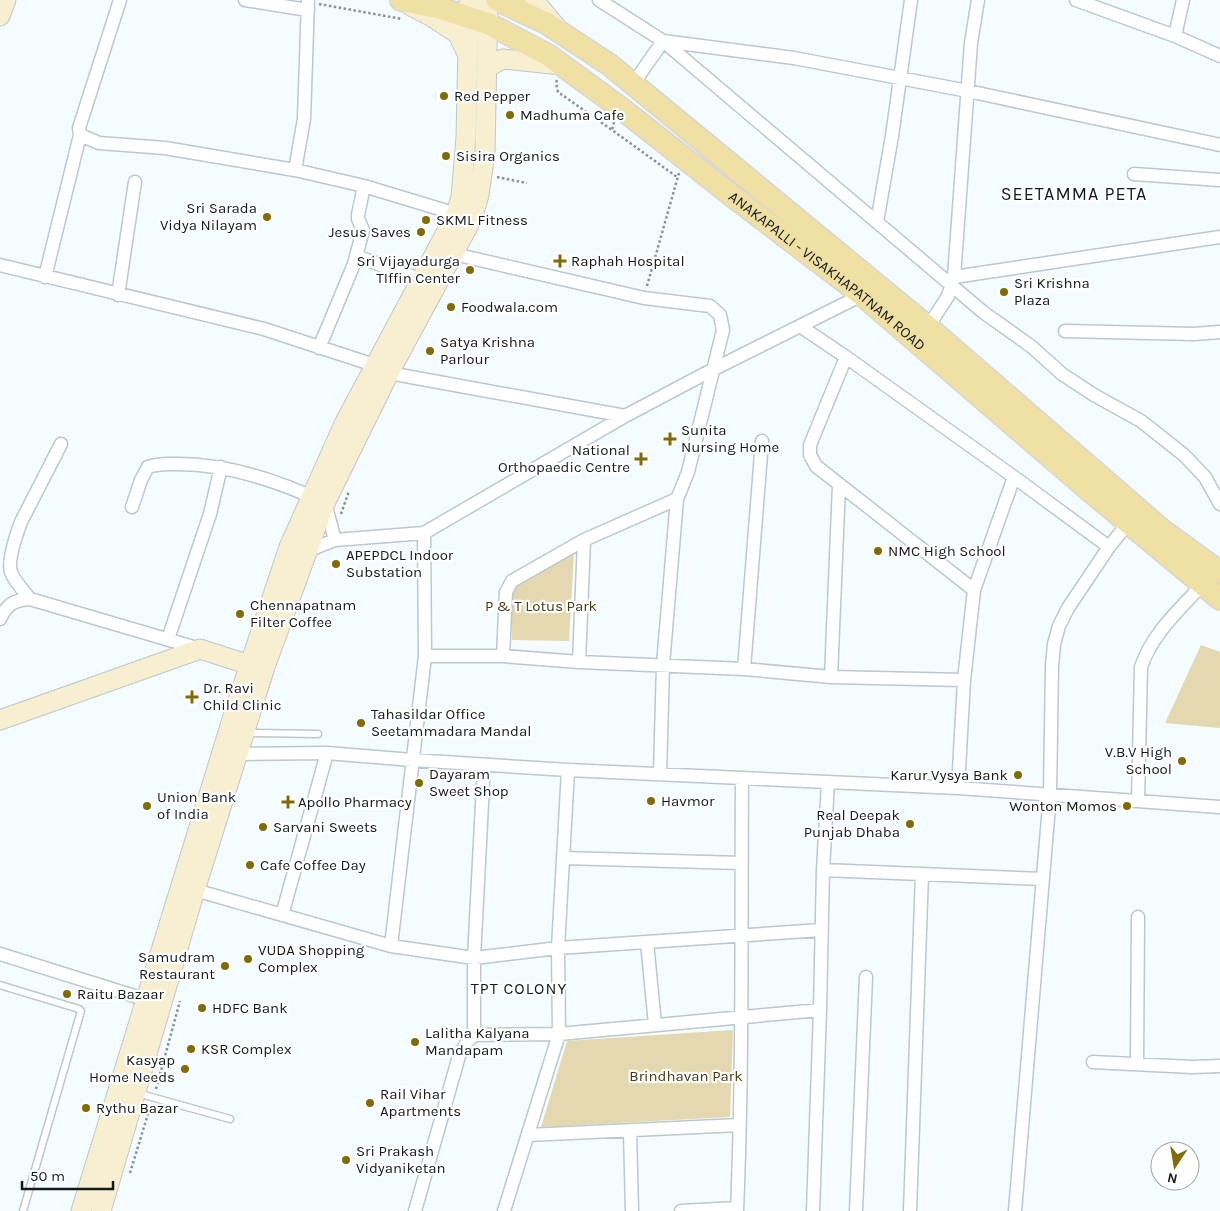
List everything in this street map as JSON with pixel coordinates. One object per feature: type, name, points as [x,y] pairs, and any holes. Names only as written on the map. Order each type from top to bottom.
[{"type":"main road","points":[[0,16],[6,0]]},
{"type":"main road","points":[[400,0],[432,17],[458,34],[468,58]]},
{"type":"main road","name":"ANAKAPALLI - VISAKHAPATNAM ROAD","points":[[400,0],[476,14],[548,54],[619,106],[680,167],[735,198],[862,295],[1220,600]]},
{"type":"main road","points":[[381,369],[454,254],[464,216],[461,197],[468,58],[476,14],[488,0]]},
{"type":"main road","name":"ANAKAPALLI - VISAKHAPATNAM ROAD","points":[[497,0],[546,23],[610,65],[928,326],[1162,530],[1220,572]]},
{"type":"main road","points":[[534,0],[559,32]]},
{"type":"main road","points":[[81,1211],[146,1000],[188,888],[230,752],[250,665],[289,547],[318,500],[422,280],[479,195],[487,128],[488,67],[476,14]]},
{"type":"main road","points":[[488,67],[503,59],[564,66]]},
{"type":"main road","points":[[230,752],[245,733],[265,667],[307,551],[318,500]]},
{"type":"main road","points":[[0,720],[200,649],[250,665]]},
{"type":"main road","points":[[101,1211],[144,1095],[188,888]]},
{"type":"street","points":[[45,277],[80,135],[79,128],[120,0]]},
{"type":"street","points":[[245,0],[308,5],[304,119],[295,170]]},
{"type":"street","points":[[600,0],[663,41],[877,222],[952,280],[983,312],[1032,347],[1062,374],[1094,395],[1141,421],[1184,455],[1204,477],[1220,504]]},
{"type":"street","points":[[877,222],[892,136],[911,0]]},
{"type":"street","points":[[928,326],[948,296],[952,280],[968,92],[970,43],[978,0]]},
{"type":"street","points":[[1076,0],[1175,36],[1220,56]]},
{"type":"street","points":[[1175,36],[1183,0]]},
{"type":"street","points":[[663,41],[794,58],[968,92],[1220,145]]},
{"type":"street","points":[[633,84],[663,41]]},
{"type":"street","points":[[80,135],[99,143],[165,148],[295,170],[364,186],[464,216]]},
{"type":"street","points":[[1134,174],[1220,180]]},
{"type":"street","points":[[118,295],[135,182]]},
{"type":"street","points":[[319,348],[354,264],[363,230],[358,215],[364,186]]},
{"type":"street","points":[[952,280],[1220,237]]},
{"type":"street","points":[[454,254],[644,298],[710,306],[720,315],[723,330],[688,472],[677,499],[663,665],[660,774]]},
{"type":"street","points":[[356,256],[422,280]]},
{"type":"street","points":[[0,265],[264,329],[381,369],[625,416]]},
{"type":"street","points":[[307,551],[335,540],[424,533],[625,416],[862,295]]},
{"type":"street","points":[[800,326],[1014,477],[1109,547]]},
{"type":"street","points":[[1065,331],[1194,334],[1220,332]]},
{"type":"street","points":[[846,358],[810,445],[810,455],[816,466],[974,590]]},
{"type":"street","points":[[744,669],[762,441]]},
{"type":"street","points":[[30,598],[12,574],[11,562],[17,532],[61,444]]},
{"type":"street","points":[[132,507],[141,480],[148,467],[156,464],[193,464],[221,467],[318,500],[335,540]]},
{"type":"street","points":[[168,639],[210,514],[221,467]]},
{"type":"street","points":[[958,788],[964,680],[974,590],[1014,477]]},
{"type":"street","points":[[831,677],[839,485]]},
{"type":"street","points":[[503,656],[505,600],[508,586],[512,581],[584,540],[677,499]]},
{"type":"street","points":[[1014,1211],[1050,794],[1054,644],[1059,626],[1068,608],[1109,547],[1128,523]]},
{"type":"street","points":[[392,946],[425,656],[424,533]]},
{"type":"street","points":[[579,662],[584,540]]},
{"type":"street","points":[[1138,801],[1142,667],[1146,653],[1154,638],[1202,585]]},
{"type":"street","points":[[0,619],[6,606],[11,602],[30,598],[200,649]]},
{"type":"street","points":[[425,656],[503,656],[579,662],[744,669],[831,677],[964,680]]},
{"type":"street","points":[[230,752],[327,753],[568,770],[958,788],[1220,807]]},
{"type":"street","points":[[282,915],[327,753]]},
{"type":"street","points":[[474,1035],[474,958],[484,765]]},
{"type":"street","points":[[504,1211],[560,1034],[558,948],[568,770]]},
{"type":"street","points":[[681,1211],[737,1210],[742,1018],[740,936],[742,778]]},
{"type":"street","points":[[813,1211],[823,870],[828,783]]},
{"type":"street","points":[[563,858],[741,863]]},
{"type":"street","points":[[823,870],[1043,879]]},
{"type":"street","points":[[910,1211],[922,874]]},
{"type":"street","points":[[188,888],[392,946],[474,958],[558,948],[821,930]]},
{"type":"street","points":[[1137,1064],[1138,918]]},
{"type":"street","points":[[647,942],[655,1025]]},
{"type":"street","points":[[0,954],[146,1000]]},
{"type":"street","points":[[856,1211],[866,977]]},
{"type":"street","points":[[415,1211],[459,1056],[467,1042],[474,1035],[560,1034],[820,1010]]},
{"type":"street","points":[[1093,1062],[1192,1067],[1220,1066]]},
{"type":"street","points":[[528,1135],[739,1125]]},
{"type":"street","points":[[630,1131],[632,1211]]},
{"type":"lane","points":[[245,733],[318,734]]},
{"type":"lane","points":[[0,986],[81,1011],[23,1211]]},
{"type":"lane","points":[[144,1095],[230,1119]]},
{"type":"path","points":[[564,66],[556,83],[558,92],[612,130],[680,167],[644,298]]},
{"type":"path","points":[[612,130],[619,106]]},
{"type":"path","points":[[483,174],[527,183]]},
{"type":"path","points":[[341,515],[350,490]]},
{"type":"path","points":[[130,1173],[144,1095],[180,1001]]},
{"type":"green space","name":"P & T Lotus Park","points":[[574,552],[569,641],[512,640],[512,587]]},
{"type":"green space","points":[[1201,645],[1220,652],[1220,728],[1165,723]]},
{"type":"green space","name":"Brindhavan Park","points":[[733,1030],[730,1117],[541,1127],[567,1041]]},
{"type":"place","name":"Red Pepper","points":[[444,96]]},
{"type":"place","name":"Madhuma Cafe","points":[[510,115]]},
{"type":"place","name":"Sisira Organics","points":[[446,156]]},
{"type":"place","name":"Sri Sarada Vidya Nilayam","points":[[267,217]]},
{"type":"place","name":"SKML Fitness","points":[[426,220]]},
{"type":"place","name":"Jesus Saves","points":[[421,232]]},
{"type":"place","name":"Raphah Hospital","points":[[560,261]]},
{"type":"place","name":"Sri Vijayadurga TIffin Center","points":[[470,270]]},
{"type":"place","name":"Sri Krishna Plaza","points":[[1004,292]]},
{"type":"place","name":"Foodwala.com","points":[[451,307]]},
{"type":"place","name":"Satya Krishna Parlour","points":[[430,351]]},
{"type":"place","name":"Sunita Nursing Home","points":[[670,439]]},
{"type":"place","name":"National Orthopaedic Centre","points":[[641,459]]},
{"type":"place","name":"NMC High School","points":[[878,551]]},
{"type":"place","name":"APEPDCL Indoor Substation","points":[[336,564]]},
{"type":"place","name":"Chennapatnam Filter Coffee","points":[[240,614]]},
{"type":"place","name":"Dr. Ravi Child Clinic","points":[[192,697]]},
{"type":"place","name":"Tahasildar Office Seetammadara Mandal","points":[[361,723]]},
{"type":"place","name":"V.B.V High School","points":[[1182,761]]},
{"type":"place","name":"Karur Vysya Bank","points":[[1018,775]]},
{"type":"place","name":"Dayaram Sweet Shop","points":[[419,783]]},
{"type":"place","name":"Havmor","points":[[651,801]]},
{"type":"place","name":"Apollo Pharmacy","points":[[288,802]]},
{"type":"place","name":"Union Bank of India","points":[[147,806]]},
{"type":"place","name":"Wonton Momos","points":[[1127,806]]},
{"type":"place","name":"Real Deepak Punjab Dhaba","points":[[910,824]]},
{"type":"place","name":"Sarvani Sweets","points":[[263,827]]},
{"type":"place","name":"Cafe Coffee Day","points":[[250,865]]},
{"type":"place","name":"VUDA Shopping Complex","points":[[248,959]]},
{"type":"place","name":"Samudram Restaurant","points":[[225,966]]},
{"type":"place","name":"Raitu Bazaar","points":[[67,994]]},
{"type":"place","name":"HDFC Bank","points":[[202,1008]]},
{"type":"place","name":"Lalitha Kalyana Mandapam","points":[[415,1042]]},
{"type":"place","name":"KSR Complex","points":[[191,1049]]},
{"type":"place","name":"Kasyap Home Needs","points":[[185,1069]]},
{"type":"place","name":"Rail Vihar Apartments","points":[[370,1103]]},
{"type":"place","name":"Rythu Bazar","points":[[86,1108]]},
{"type":"place","name":"Sri Prakash Vidyaniketan","points":[[346,1160]]},
{"type":"district","name":"SEETAMMA PETA","points":[[1074,194]]},
{"type":"district","name":"TPT COLONY","points":[[519,988]]}]
